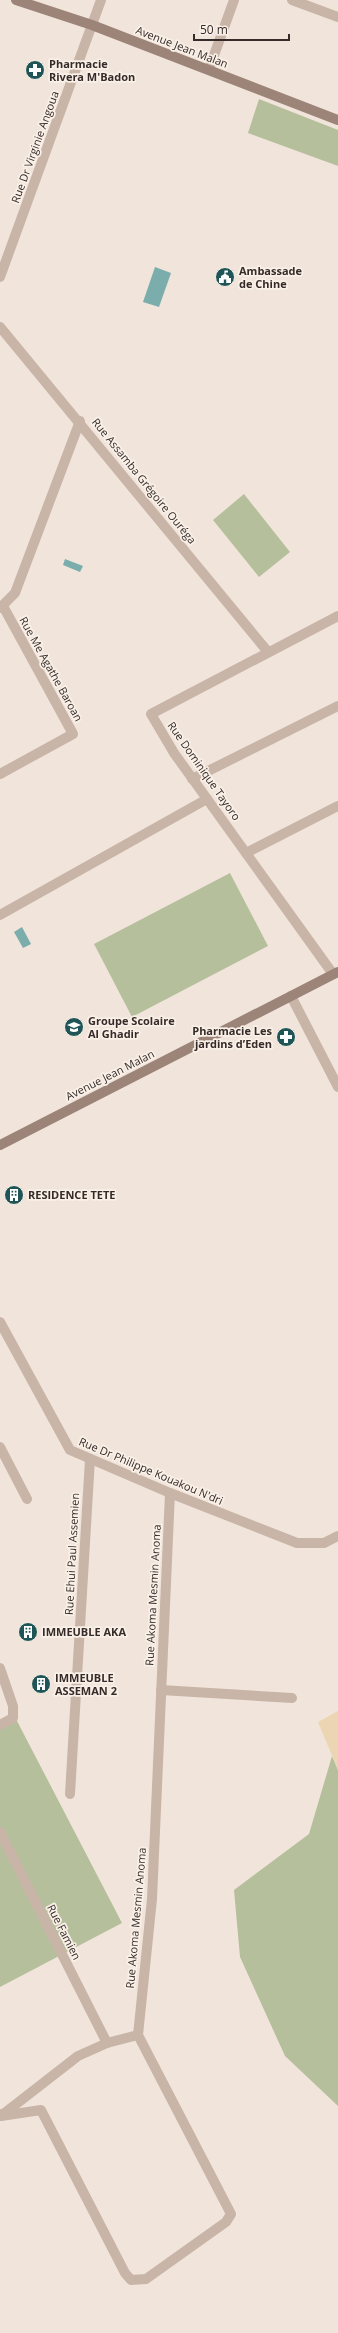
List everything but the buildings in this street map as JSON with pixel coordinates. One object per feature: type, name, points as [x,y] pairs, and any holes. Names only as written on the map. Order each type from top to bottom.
[{"type":"main road","name":"Avenue Jean Malan","points":[[16,0],[92,25],[338,120]]},
{"type":"main road","name":"Avenue Jean Malan","points":[[0,1145],[336,973]]},
{"type":"street","name":"Rue Dr Virginie Angoua","points":[[0,277],[101,0]]},
{"type":"street","points":[[209,69],[234,0]]},
{"type":"street","points":[[292,0],[338,18]]},
{"type":"street","name":"Rue Assamba Grégoire Ouréga","points":[[0,327],[80,421],[268,652]]},
{"type":"street","points":[[1,607],[15,593],[80,421]]},
{"type":"street","name":"Rue Me Agathe Baroan","points":[[0,774],[73,734],[1,607]]},
{"type":"street","name":"Rue Dominique Tayoro","points":[[336,973],[251,851],[192,779],[150,714],[338,616]]},
{"type":"street","points":[[192,779],[338,706]]},
{"type":"street","points":[[0,915],[207,799]]},
{"type":"street","points":[[251,851],[338,806]]},
{"type":"street","points":[[292,996],[338,1087]]},
{"type":"street","name":"Rue Dr Philippe Kouakou N'dri","points":[[0,1322],[70,1450],[170,1493],[298,1543],[308,1545],[324,1543],[338,1536]]},
{"type":"street","points":[[0,1447],[27,1499]]},
{"type":"street","name":"Rue Ehui Paul Assemien","points":[[70,1794],[90,1459]]},
{"type":"street","name":"Rue Akoma Mesmin Anoma","points":[[138,2035],[152,1899],[170,1493]]},
{"type":"street","points":[[0,1668],[13,1706],[13,1718],[0,1724]]},
{"type":"street","points":[[161,1690],[292,1698]]},
{"type":"street","name":"Rue Famien","points":[[0,1832],[107,2043]]},
{"type":"street","points":[[138,2035],[231,2214],[226,2222],[146,2279],[131,2280],[124,2273],[41,2110],[0,2116],[78,2056],[107,2043],[138,2035]]},
{"type":"green space","points":[[259,99],[338,130],[338,166],[248,133]]},
{"type":"green space","points":[[244,494],[290,552],[259,577],[213,520]]},
{"type":"green space","points":[[230,873],[268,946],[132,1017],[94,944]]},
{"type":"green space","points":[[17,1721],[122,1923],[0,1987],[0,1730]]},
{"type":"green space","points":[[332,1756],[338,1770],[338,2106],[285,2056],[240,1957],[234,1890],[309,1834]]},
{"type":"sand","points":[[338,1711],[338,1770],[318,1722]]},
{"type":"water","points":[[155,267],[171,273],[159,307],[143,302]]},
{"type":"water","points":[[65,559],[83,566],[80,572],[63,565]]},
{"type":"water","points":[[22,927],[31,944],[23,948],[14,932]]},
{"type":"place","name":"Pharmacie Rivera M'Badon","points":[[35,70]]},
{"type":"place","name":"Ambassade de Chine","points":[[225,277]]},
{"type":"place","name":"Groupe Scolaire Al Ghadir","points":[[74,1027]]},
{"type":"place","name":"Pharmacie Les jardins d’Eden","points":[[286,1037]]},
{"type":"place","name":"RESIDENCE TETE","points":[[14,1195]]},
{"type":"place","name":"IMMEUBLE AKA","points":[[28,1632]]},
{"type":"place","name":"IMMEUBLE ASSEMAN 2","points":[[41,1684]]}]
